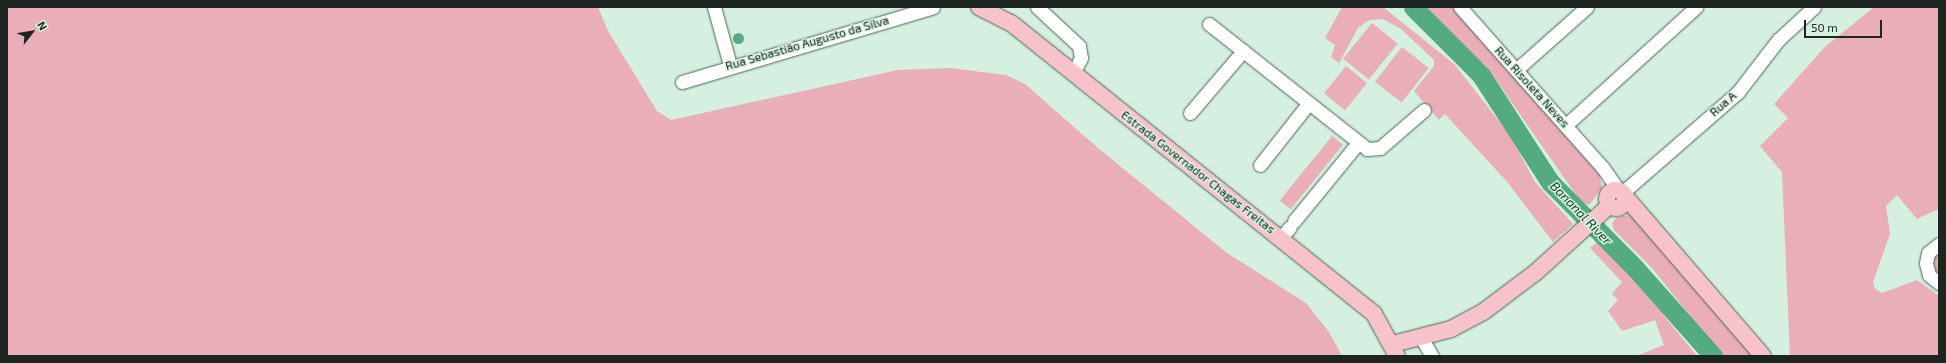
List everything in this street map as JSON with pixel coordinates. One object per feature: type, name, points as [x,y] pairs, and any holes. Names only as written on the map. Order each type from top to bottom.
[{"type":"main road","name":"Estrada Governador Chagas Freitas","points":[[979,7],[1001,16],[1073,73],[1288,229],[1374,314],[1395,350]]},
{"type":"main road","name":"Rua Risoleta Neves","points":[[1616,199],[1644,214],[1763,356]]},
{"type":"main road","points":[[1395,350],[1483,312],[1579,233],[1616,199]]},
{"type":"street","points":[[714,7],[730,65]]},
{"type":"street","name":"Rua Sebastião Augusto da Silva","points":[[682,82],[730,65],[933,7]]},
{"type":"street","points":[[1037,7],[1079,46],[1081,58],[1073,73]]},
{"type":"street","points":[[1516,70],[1587,7]]},
{"type":"street","points":[[1566,125],[1696,7]]},
{"type":"street","name":"Rua A","points":[[1616,199],[1738,92],[1778,40],[1814,7]]},
{"type":"street","name":"Rua Risoleta Neves","points":[[1463,8],[1516,70],[1604,168],[1616,199]]},
{"type":"street","points":[[1209,24],[1358,144],[1378,150],[1424,110]]},
{"type":"street","points":[[1190,112],[1243,51]]},
{"type":"street","points":[[1260,165],[1308,104]]},
{"type":"street","points":[[1288,229],[1358,144]]},
{"type":"street","points":[[1939,244],[1928,253],[1926,263],[1929,275],[1939,283]]},
{"type":"street","points":[[1422,339],[1432,356]]},
{"type":"shaded area","points":[[7,7],[598,7],[608,31],[657,111],[671,120],[898,70],[950,68],[1006,75],[1025,84],[1098,148],[1227,253],[1306,303],[1329,332],[1342,356],[7,356]]},
{"type":"shaded area","points":[[1342,7],[1383,7],[1454,64],[1510,135],[1535,182],[1573,224],[1553,242],[1508,183],[1445,114],[1439,120],[1414,91],[1434,66],[1434,60],[1401,29],[1383,19],[1369,20],[1358,28],[1339,63],[1331,57],[1335,45],[1325,38]]},
{"type":"shaded area","points":[[1416,7],[1454,7],[1494,52],[1600,175],[1602,188],[1589,205],[1581,202],[1487,67]]},
{"type":"shaded area","points":[[1874,7],[1939,7],[1939,209],[1917,219],[1897,195],[1886,206],[1890,234],[1873,282],[1875,289],[1882,293],[1917,280],[1939,296],[1939,356],[1790,356],[1782,172],[1760,146],[1788,118],[1774,104],[1825,47]]},
{"type":"shaded area","points":[[1372,23],[1398,44],[1369,80],[1343,59]]},
{"type":"shaded area","points":[[736,33],[740,33],[742,34],[742,42],[736,43],[733,40],[733,36]]},
{"type":"shaded area","points":[[1402,47],[1429,68],[1402,103],[1375,82]]},
{"type":"shaded area","points":[[1346,66],[1367,83],[1345,110],[1324,93]]},
{"type":"shaded area","points":[[1332,136],[1343,145],[1291,209],[1280,201]]},
{"type":"shaded area","points":[[1612,195],[1616,195],[1620,201],[1616,207],[1612,207],[1608,203],[1608,199]]},
{"type":"shaded area","points":[[1632,214],[1754,356],[1722,356],[1652,268],[1614,230],[1612,223],[1616,218]]},
{"type":"shaded area","points":[[1597,242],[1605,244],[1650,287],[1664,316],[1697,356],[1636,356],[1664,345],[1655,320],[1622,331],[1608,311],[1618,300],[1612,294],[1622,282],[1590,248]]},
{"type":"shaded area","points":[[1939,247],[1939,280],[1929,262]]},
{"type":"waterway","name":"Bananal River","points":[[1413,7],[1481,75],[1550,182],[1635,268],[1713,356]]}]
